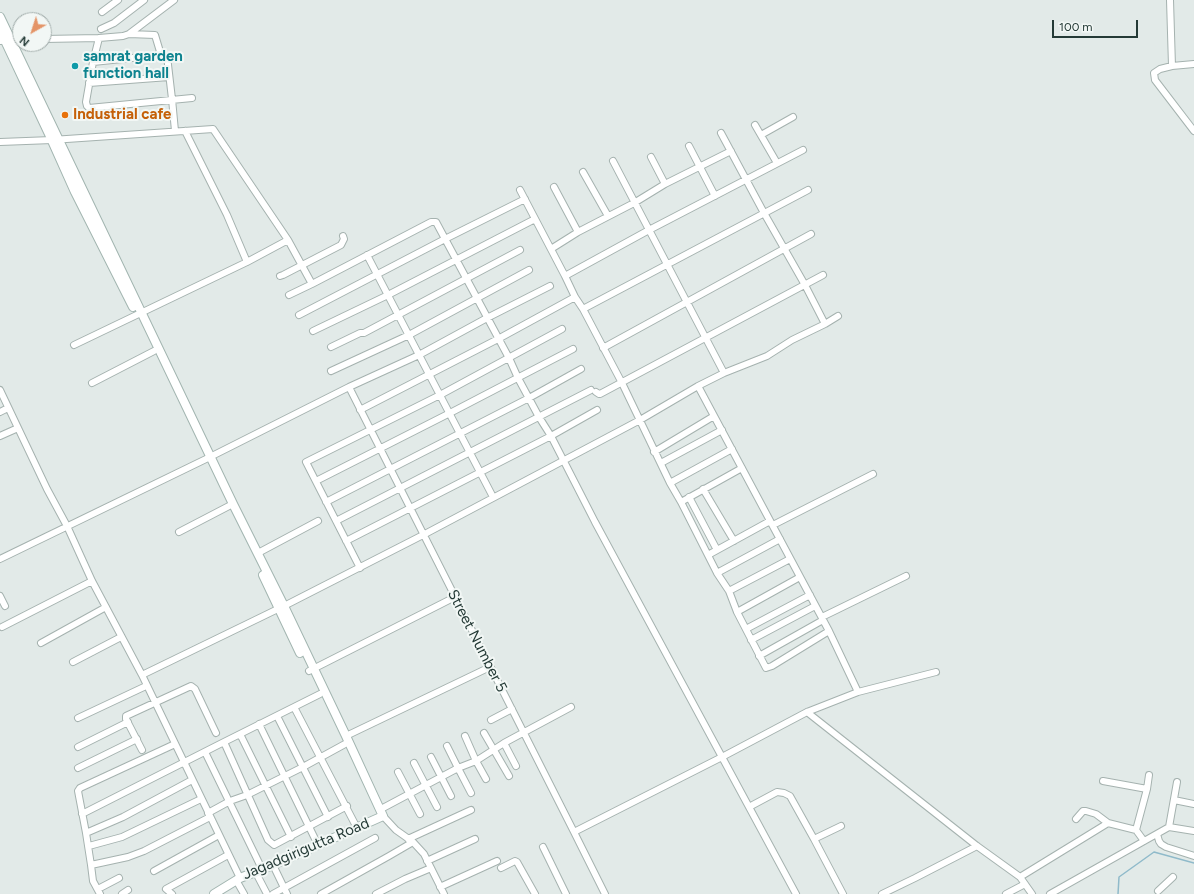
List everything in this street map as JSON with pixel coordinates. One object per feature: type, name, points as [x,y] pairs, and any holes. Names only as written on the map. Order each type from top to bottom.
[{"type":"street","points":[[102,12],[118,0]]},
{"type":"street","points":[[101,29],[114,23],[144,0]]},
{"type":"street","points":[[52,39],[123,36],[129,34],[174,0]]},
{"type":"street","points":[[1170,0],[1172,66]]},
{"type":"street","points":[[0,17],[55,140],[208,458],[229,506],[281,607],[311,670],[346,736],[381,814]]},
{"type":"street","points":[[0,30],[9,40]]},
{"type":"street","points":[[129,34],[155,35],[161,55]]},
{"type":"street","points":[[99,38],[86,102],[89,108],[192,98]]},
{"type":"street","points":[[93,62],[161,55],[166,56],[172,99],[174,131]]},
{"type":"street","points":[[1194,64],[1172,66],[1160,69],[1154,73],[1155,80],[1194,131]]},
{"type":"street","points":[[89,83],[169,77]]},
{"type":"street","points":[[761,136],[793,117]]},
{"type":"street","points":[[755,125],[777,163]]},
{"type":"street","points":[[0,142],[55,140],[213,129],[288,240],[312,284]]},
{"type":"street","points":[[184,131],[227,215],[246,262]]},
{"type":"street","points":[[721,133],[825,324]]},
{"type":"street","points":[[689,146],[715,196]]},
{"type":"street","points":[[565,276],[649,230],[803,150]]},
{"type":"street","points":[[551,249],[578,232],[666,184],[731,151]]},
{"type":"street","points":[[651,157],[666,184]]},
{"type":"street","points":[[613,161],[724,373]]},
{"type":"street","points":[[583,172],[608,216]]},
{"type":"street","points":[[554,187],[578,232]]},
{"type":"street","points":[[520,190],[575,298],[583,309],[622,382],[654,452],[717,574],[729,592],[737,612],[766,668],[772,666],[829,631]]},
{"type":"street","points":[[583,309],[808,190]]},
{"type":"street","points":[[299,315],[525,199]]},
{"type":"street","points":[[313,331],[388,295],[535,219]]},
{"type":"street","points":[[289,295],[433,221],[437,223],[498,340],[509,358],[518,378],[551,436],[796,894]]},
{"type":"street","points":[[603,348],[811,234]]},
{"type":"street","points":[[280,276],[342,244],[344,236]]},
{"type":"street","points":[[74,345],[246,262],[288,240]]},
{"type":"street","points":[[331,347],[360,333],[364,333],[520,250]]},
{"type":"street","points":[[367,255],[494,497]]},
{"type":"street","points":[[331,371],[409,335],[529,270]]},
{"type":"street","points":[[336,521],[539,416],[594,391],[600,394],[823,274]]},
{"type":"street","points":[[0,559],[419,355],[550,286]]},
{"type":"street","points":[[360,410],[498,340],[575,298]]},
{"type":"street","points":[[139,313],[154,351],[258,553],[281,607]]},
{"type":"street","points":[[142,675],[360,568],[640,420],[698,386],[724,373],[767,356],[792,340],[838,316]]},
{"type":"street","points":[[360,568],[306,462],[440,395],[562,330]]},
{"type":"street","points":[[316,481],[573,349]]},
{"type":"street","points":[[92,383],[154,351]]},
{"type":"street","points":[[326,502],[581,370]]},
{"type":"street","points":[[698,386],[829,631],[858,692]]},
{"type":"street","name":"Street Number 5","points":[[349,388],[401,488],[423,535],[605,894]]},
{"type":"street","points":[[0,390],[67,526],[92,581],[142,675],[219,835],[244,894]]},
{"type":"street","points":[[0,412],[8,408]]},
{"type":"street","points":[[346,541],[551,436],[597,410]]},
{"type":"street","points":[[654,452],[714,416]]},
{"type":"street","points":[[0,436],[18,428]]},
{"type":"street","points":[[661,463],[722,430]]},
{"type":"street","points":[[670,483],[732,449]]},
{"type":"street","points":[[681,502],[742,468]]},
{"type":"street","points":[[708,555],[873,474]]},
{"type":"street","points":[[703,489],[734,541]]},
{"type":"street","points":[[689,497],[717,550]]},
{"type":"street","points":[[179,532],[229,506]]},
{"type":"street","points":[[258,553],[318,521]]},
{"type":"street","points":[[717,574],[780,539]]},
{"type":"street","points":[[729,592],[790,559]]},
{"type":"street","points":[[759,656],[822,618],[906,576]]},
{"type":"street","points":[[737,612],[800,577]]},
{"type":"street","points":[[2,627],[92,581]]},
{"type":"street","points":[[746,629],[810,595]]},
{"type":"street","points":[[0,596],[5,606]]},
{"type":"street","points":[[311,670],[455,596]]},
{"type":"street","points":[[751,640],[815,606]]},
{"type":"street","points":[[41,643],[106,607]]},
{"type":"street","points":[[73,662],[121,637]]},
{"type":"street","points":[[346,736],[490,667]]},
{"type":"street","points":[[311,670],[320,694],[381,814],[396,830],[410,840],[424,854],[444,894]]},
{"type":"street","points":[[574,832],[807,712],[858,692],[936,672]]},
{"type":"street","points":[[78,718],[146,686]]},
{"type":"street","points":[[142,750],[126,719],[126,716],[191,686],[193,686],[216,733]]},
{"type":"street","points":[[82,814],[320,694]]},
{"type":"street","points":[[294,707],[347,806],[357,828]]},
{"type":"street","points":[[381,814],[409,794],[458,768],[476,761],[504,743],[571,707]]},
{"type":"street","points":[[491,720],[512,709]]},
{"type":"street","points":[[807,712],[977,846],[1020,877],[1032,894]]},
{"type":"street","points":[[277,716],[328,817]]},
{"type":"street","points":[[78,747],[128,722]]},
{"type":"street","points":[[259,724],[318,845]]},
{"type":"street","points":[[484,733],[509,776]]},
{"type":"street","points":[[240,734],[291,837]]},
{"type":"street","points":[[464,736],[486,779]]},
{"type":"street","points":[[78,768],[137,739]]},
{"type":"street","points":[[224,742],[268,840],[274,846],[347,806]]},
{"type":"street","points":[[504,743],[516,766]]},
{"type":"street","points":[[119,878],[99,892],[93,880],[89,846],[78,791],[80,788],[175,744]]},
{"type":"street","points":[[91,865],[128,857],[144,851],[230,802],[266,786],[345,744]]},
{"type":"street","points":[[447,746],[471,793]]},
{"type":"street","points":[[205,752],[230,802],[258,870],[266,894]]},
{"type":"street","points":[[431,756],[451,796]]},
{"type":"street","points":[[414,763],[437,807]]},
{"type":"street","points":[[398,772],[420,814]]},
{"type":"street","points":[[1136,830],[1147,789],[1149,775]]},
{"type":"street","points":[[86,834],[123,818],[192,780]]},
{"type":"street","points":[[1103,781],[1147,789]]},
{"type":"street","points":[[1169,827],[1177,782]]},
{"type":"street","points":[[749,807],[776,792],[784,793],[790,796],[843,894]]},
{"type":"street","points":[[89,846],[122,837],[201,799]]},
{"type":"street","points":[[1174,800],[1194,804]]},
{"type":"street","points":[[321,894],[410,840],[471,810]]},
{"type":"street","points":[[1076,818],[1083,811],[1096,814],[1108,823],[1136,830],[1144,841]]},
{"type":"street","name":"Jagadgirigutta Road","points":[[214,894],[238,879],[357,828],[381,814]]},
{"type":"street","points":[[1020,877],[1108,823]]},
{"type":"street","points":[[814,839],[841,826]]},
{"type":"street","points":[[1050,894],[1169,827],[1194,831]]},
{"type":"street","points":[[1157,834],[1161,844],[1166,847],[1194,856]]},
{"type":"street","points":[[154,871],[219,835]]},
{"type":"street","points":[[273,894],[375,838]]},
{"type":"street","points":[[427,861],[475,839]]},
{"type":"street","points":[[882,894],[977,846]]},
{"type":"street","points":[[543,847],[566,894]]},
{"type":"street","points":[[172,894],[166,889],[228,855]]},
{"type":"street","points":[[440,887],[497,861]]},
{"type":"street","points":[[501,868],[515,861],[517,862],[535,894]]},
{"type":"street","points":[[273,865],[287,894]]},
{"type":"street","points":[[376,894],[431,868]]},
{"type":"street","points":[[1158,890],[1173,877]]},
{"type":"street","points":[[1006,894],[1025,884]]},
{"type":"waterway","points":[[1118,894],[1119,877],[1154,852],[1194,863]]},
{"type":"place","name":"samrat garden function hall","points":[[75,66]]},
{"type":"place","name":"Industrial cafe","points":[[65,115]]}]
